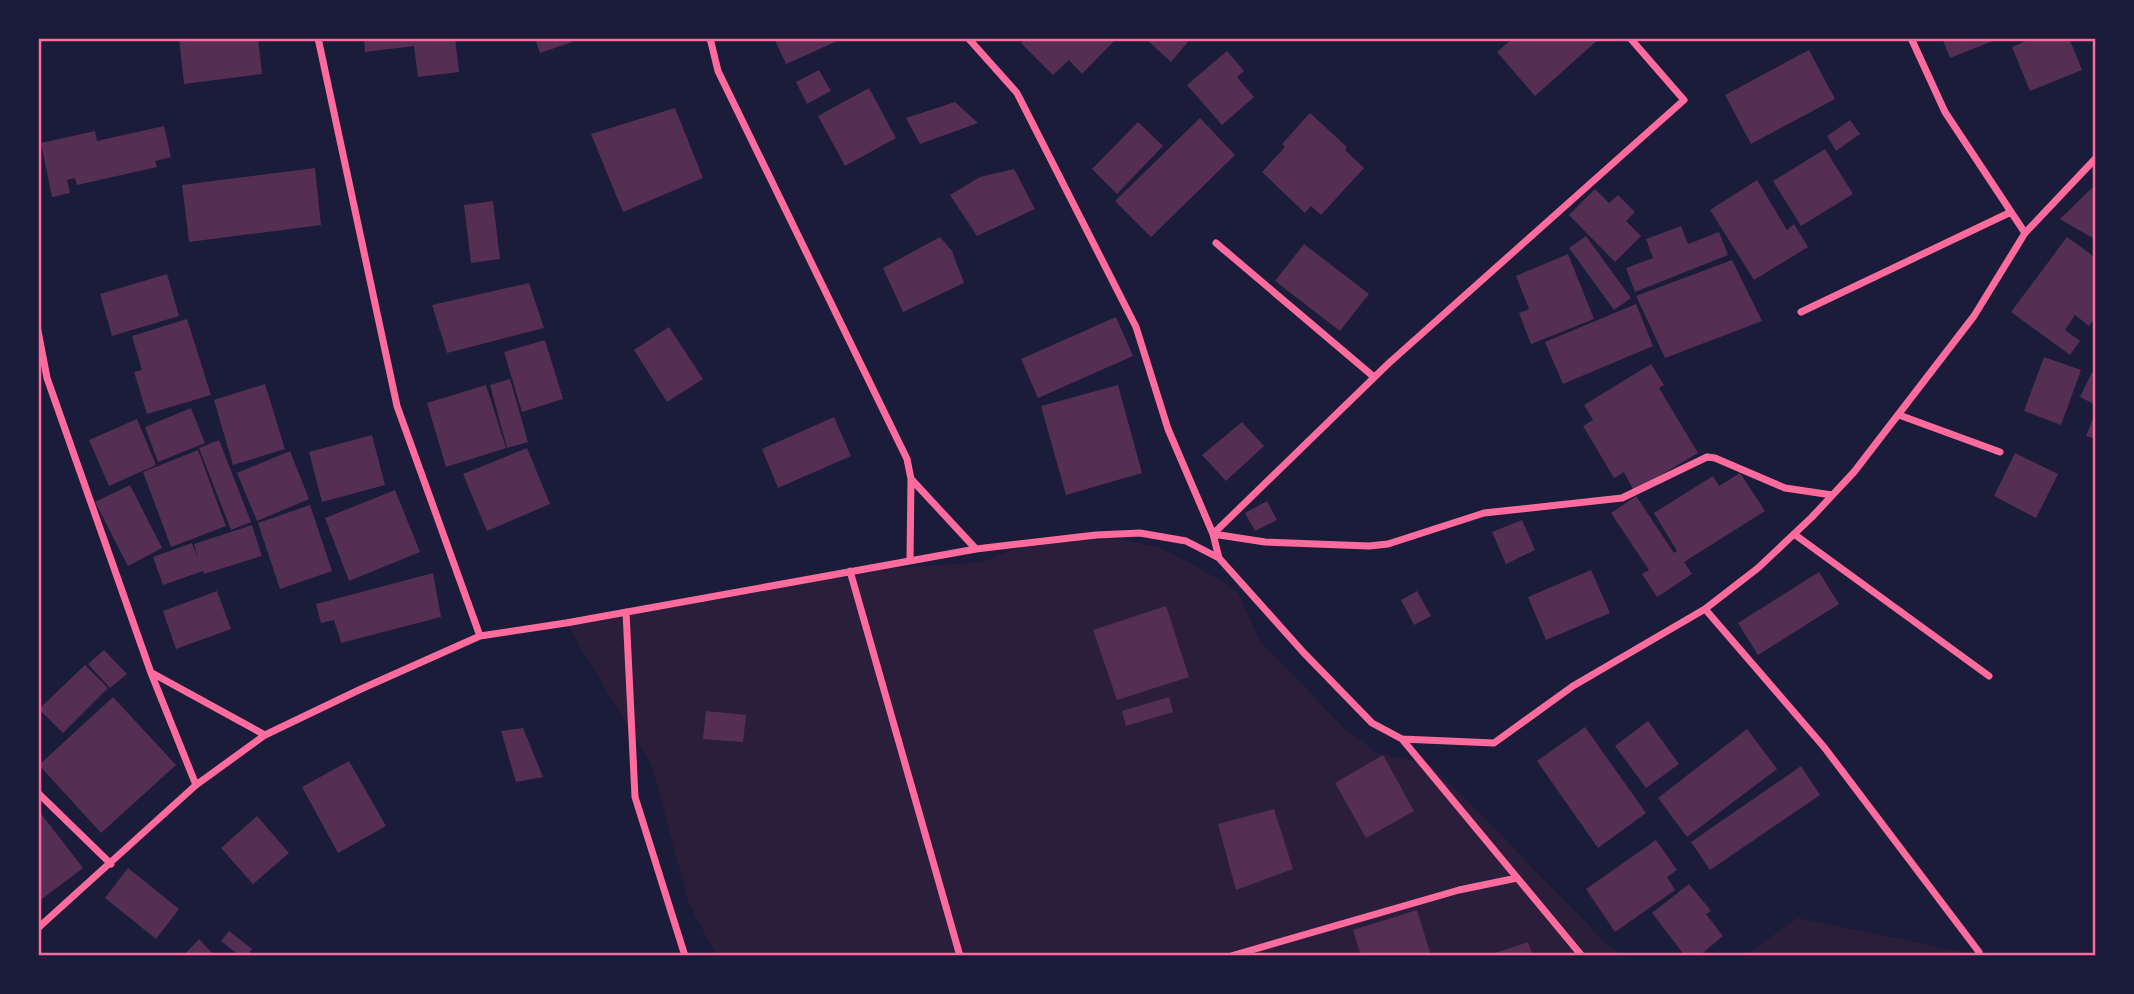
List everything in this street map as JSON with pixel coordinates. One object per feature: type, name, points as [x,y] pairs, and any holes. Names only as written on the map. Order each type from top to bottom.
[{"type":"street","points":[[318,38],[397,406],[480,636]]},
{"type":"street","points":[[710,38],[718,71],[907,459],[911,479],[910,559]]},
{"type":"street","points":[[968,38],[1017,93],[1136,327],[1168,429],[1213,534],[1219,558]]},
{"type":"street","points":[[1213,534],[1374,377],[1684,100],[1630,38]]},
{"type":"street","points":[[1911,38],[1945,112],[2025,233]]},
{"type":"street","points":[[1402,739],[1494,743],[1573,686],[1705,609],[1758,568],[1854,472],[1974,316],[2025,233],[2095,158]]},
{"type":"street","points":[[1801,312],[2011,212]]},
{"type":"street","points":[[1216,243],[1374,377]]},
{"type":"street","points":[[38,331],[47,378],[151,673],[196,785]]},
{"type":"street","points":[[1899,415],[2000,452]]},
{"type":"street","points":[[1213,534],[1265,542],[1369,546],[1388,544],[1484,513],[1622,498],[1707,457],[1785,488],[1832,495]]},
{"type":"street","points":[[911,479],[976,549]]},
{"type":"street","points":[[38,928],[196,785],[265,735],[480,636],[626,612],[910,559],[1096,535],[1140,533],[1186,541],[1219,558],[1303,652],[1373,723],[1402,739],[1582,956]]},
{"type":"street","points":[[1794,534],[1989,676]]},
{"type":"street","points":[[850,571],[960,956]]},
{"type":"street","points":[[1705,609],[1824,747],[1979,952]]},
{"type":"street","points":[[626,612],[635,797],[685,956]]},
{"type":"street","points":[[151,673],[265,735]]},
{"type":"street","points":[[38,793],[111,864]]},
{"type":"street","points":[[1231,956],[1460,891],[1517,878]]},
{"type":"shaded area","points":[[1096,535],[1159,547],[1238,592],[1260,641],[1344,728],[1377,753],[1432,765],[1611,948],[1625,955],[716,955],[689,904],[652,766],[566,623],[850,571],[982,562],[1031,542]]},
{"type":"shaded area","points":[[1798,918],[1978,955],[1745,955]]},
{"type":"building","points":[[179,38],[258,38],[262,74],[184,84]]},
{"type":"building","points":[[364,38],[455,38],[459,72],[418,77],[414,46],[365,52]]},
{"type":"building","points":[[535,38],[571,38],[572,42],[540,53]]},
{"type":"building","points":[[774,38],[844,38],[786,64]]},
{"type":"building","points":[[1025,38],[1117,38],[1082,74],[1069,60],[1053,75],[1021,43]]},
{"type":"building","points":[[1145,38],[1191,38],[1171,62]]},
{"type":"building","points":[[1513,38],[1600,38],[1535,96],[1497,52]]},
{"type":"building","points":[[1942,38],[1998,38],[1998,39],[1950,58]]},
{"type":"building","points":[[2032,38],[2069,38],[2082,70],[2030,91],[2012,47]]},
{"type":"building","points":[[1809,50],[1835,99],[1751,144],[1725,95]]},
{"type":"building","points":[[1227,51],[1244,71],[1237,77],[1254,97],[1222,125],[1187,85]]},
{"type":"building","points":[[819,70],[831,91],[807,104],[796,82]]},
{"type":"building","points":[[869,88],[896,138],[845,166],[818,116]]},
{"type":"building","points":[[955,102],[978,123],[920,144],[906,118]]},
{"type":"building","points":[[675,108],[703,178],[623,212],[591,134]]},
{"type":"building","points":[[1310,113],[1347,147],[1345,150],[1364,168],[1321,215],[1311,206],[1305,213],[1262,172],[1285,147],[1282,144]]},
{"type":"building","points":[[1200,118],[1235,155],[1151,237],[1115,201]]},
{"type":"building","points":[[1850,120],[1860,134],[1836,151],[1827,136]]},
{"type":"building","points":[[1138,122],[1163,146],[1117,194],[1092,169]]},
{"type":"building","points":[[164,126],[171,157],[155,161],[157,167],[77,185],[75,178],[67,180],[70,193],[52,197],[41,143],[95,131],[97,141]]},
{"type":"building","points":[[1825,149],[1853,194],[1801,226],[1773,181]]},
{"type":"building","points":[[315,168],[321,225],[189,242],[182,185]]},
{"type":"building","points":[[1014,169],[1035,209],[977,236],[950,195],[980,177]]},
{"type":"building","points":[[1757,180],[1787,230],[1794,224],[1808,247],[1754,280],[1710,210]]},
{"type":"building","points":[[2096,184],[2096,240],[2060,219]]},
{"type":"building","points":[[1595,189],[1609,203],[1618,195],[1635,212],[1626,221],[1641,236],[1615,262],[1569,215]]},
{"type":"building","points":[[493,201],[500,259],[471,263],[464,205]]},
{"type":"building","points":[[1681,226],[1688,244],[1719,232],[1728,255],[1635,292],[1626,268],[1653,258],[1646,239]]},
{"type":"building","points":[[1586,236],[1631,298],[1614,310],[1569,248]]},
{"type":"building","points":[[940,237],[952,251],[964,283],[903,312],[883,268]]},
{"type":"building","points":[[2067,237],[2096,258],[2096,317],[2089,326],[2075,315],[2065,330],[2080,341],[2070,355],[2011,312]]},
{"type":"building","points":[[1304,244],[1369,294],[1340,331],[1275,281]]},
{"type":"building","points":[[1568,254],[1594,319],[1531,344],[1519,313],[1529,309],[1516,276]]},
{"type":"building","points":[[1732,260],[1762,321],[1665,358],[1636,296]]},
{"type":"building","points":[[167,274],[179,316],[112,336],[100,294]]},
{"type":"building","points":[[529,283],[544,328],[447,353],[432,305]]},
{"type":"building","points":[[1636,304],[1653,346],[1563,384],[1545,342]]},
{"type":"building","points":[[1116,317],[1133,356],[1038,398],[1021,359]]},
{"type":"building","points":[[187,319],[211,395],[147,414],[134,372],[142,370],[132,336]]},
{"type":"building","points":[[669,327],[703,379],[667,402],[634,350]]},
{"type":"building","points":[[545,340],[563,399],[522,412],[504,352]]},
{"type":"building","points":[[2044,357],[2081,370],[2061,425],[2024,411]]},
{"type":"building","points":[[1651,364],[1664,385],[1659,388],[1698,453],[1634,491],[1624,472],[1614,478],[1583,426],[1593,420],[1584,405]]},
{"type":"building","points":[[2092,372],[2096,374],[2094,404],[2080,397]]},
{"type":"building","points":[[510,379],[528,442],[507,448],[490,385]]},
{"type":"building","points":[[265,384],[285,449],[233,465],[214,400]]},
{"type":"building","points":[[486,385],[506,448],[446,467],[427,403]]},
{"type":"building","points":[[1118,385],[1142,473],[1066,495],[1041,406]]},
{"type":"building","points":[[191,408],[205,443],[158,462],[145,427]]},
{"type":"building","points":[[2096,411],[2096,439],[2086,436]]},
{"type":"building","points":[[834,417],[851,456],[778,488],[762,449]]},
{"type":"building","points":[[137,419],[156,465],[109,486],[89,440]]},
{"type":"building","points":[[1242,422],[1264,446],[1226,481],[1202,455]]},
{"type":"building","points":[[372,435],[385,485],[322,502],[309,452]]},
{"type":"building","points":[[219,440],[251,522],[231,530],[199,448]]},
{"type":"building","points":[[527,448],[550,504],[487,531],[463,474]]},
{"type":"building","points":[[198,450],[226,526],[171,547],[143,472]]},
{"type":"building","points":[[290,451],[309,499],[257,521],[237,473]]},
{"type":"building","points":[[2015,453],[2058,474],[2036,518],[1994,496]]},
{"type":"building","points":[[1740,473],[1765,511],[1684,562],[1692,574],[1657,597],[1642,574],[1649,570],[1611,513],[1636,496],[1674,553],[1677,551],[1654,513],[1713,476],[1719,486]]},
{"type":"building","points":[[130,485],[162,548],[128,566],[95,502]]},
{"type":"building","points":[[395,490],[420,552],[349,581],[325,518]]},
{"type":"building","points":[[1267,501],[1277,520],[1255,531],[1245,513]]},
{"type":"building","points":[[310,505],[332,571],[280,589],[258,523]]},
{"type":"building","points":[[1522,520],[1535,550],[1506,564],[1492,532]]},
{"type":"building","points":[[252,525],[262,556],[204,574],[203,571],[163,585],[153,557],[192,543],[198,559],[194,544]]},
{"type":"building","points":[[1591,570],[1610,613],[1546,640],[1528,597]]},
{"type":"building","points":[[1819,572],[1839,604],[1758,655],[1738,623]]},
{"type":"building","points":[[433,573],[441,617],[341,643],[334,620],[321,623],[316,604]]},
{"type":"building","points":[[217,591],[231,629],[176,649],[163,611]]},
{"type":"building","points":[[1417,591],[1431,616],[1414,625],[1401,600]]},
{"type":"building","points":[[1166,606],[1189,677],[1117,700],[1093,630]]},
{"type":"building","points":[[104,650],[127,674],[110,688],[88,664]]},
{"type":"building","points":[[85,665],[108,688],[63,733],[39,709]]},
{"type":"building","points":[[113,697],[176,765],[101,833],[39,765]]},
{"type":"building","points":[[1169,697],[1173,712],[1126,726],[1122,711]]},
{"type":"building","points":[[706,711],[746,715],[743,742],[703,739]]},
{"type":"building","points":[[1648,721],[1679,764],[1646,788],[1615,746]]},
{"type":"building","points":[[1585,727],[1646,813],[1598,848],[1537,761]]},
{"type":"building","points":[[523,728],[543,777],[516,782],[501,731]]},
{"type":"building","points":[[1747,729],[1777,769],[1687,837],[1658,798]]},
{"type":"building","points":[[1383,755],[1414,811],[1366,838],[1335,783]]},
{"type":"building","points":[[349,761],[386,826],[338,853],[302,787]]},
{"type":"building","points":[[1801,766],[1820,795],[1710,870],[1691,842]]},
{"type":"building","points":[[1274,809],[1293,869],[1236,890],[1218,824]]},
{"type":"building","points":[[38,810],[83,868],[38,902]]},
{"type":"building","points":[[257,816],[289,853],[253,884],[221,848]]},
{"type":"building","points":[[1656,840],[1677,870],[1667,877],[1675,890],[1615,932],[1586,889]]},
{"type":"building","points":[[128,868],[179,909],[156,939],[105,898]]},
{"type":"building","points":[[1689,884],[1711,911],[1706,914],[1723,936],[1699,956],[1685,956],[1652,913]]},
{"type":"building","points":[[1417,910],[1431,956],[1361,956],[1353,930]]},
{"type":"building","points":[[229,931],[252,949],[247,956],[240,956],[221,941]]},
{"type":"building","points":[[199,939],[215,956],[183,956]]},
{"type":"building","points":[[1528,942],[1533,956],[1489,956],[1489,955]]}]
